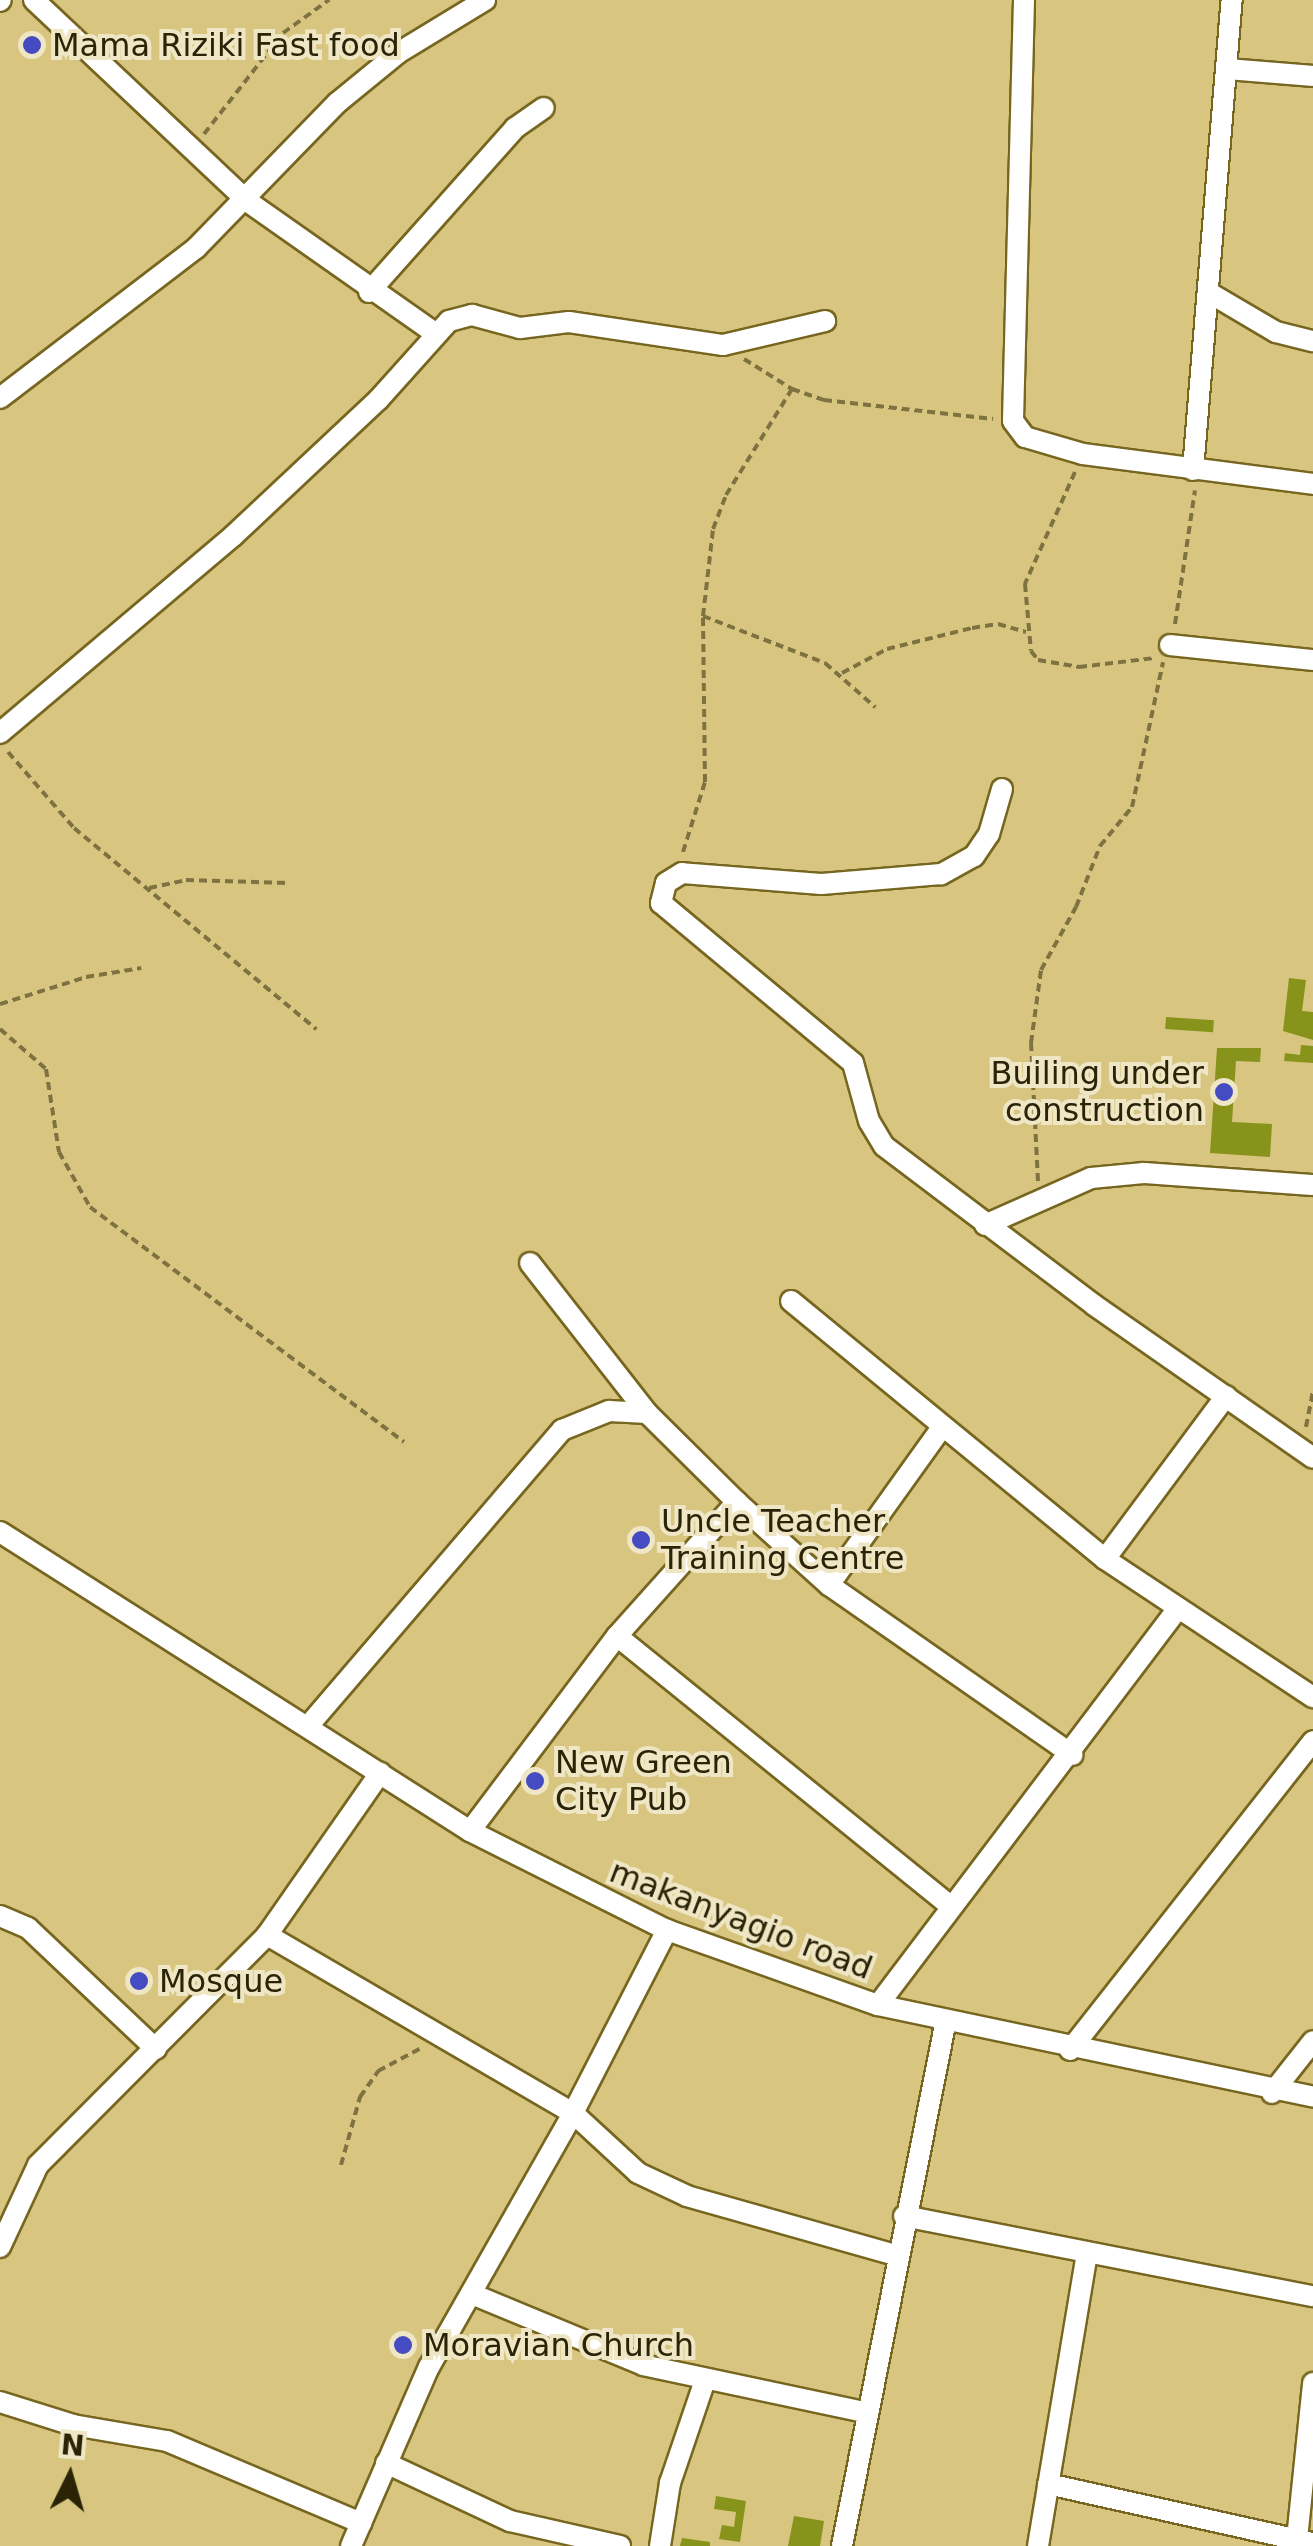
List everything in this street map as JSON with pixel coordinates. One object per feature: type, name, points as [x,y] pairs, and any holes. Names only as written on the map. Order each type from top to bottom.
[{"type":"street","points":[[34,0],[247,201],[369,292],[435,333]]},
{"type":"street","points":[[0,398],[247,201],[338,103],[398,53],[485,0]]},
{"type":"street","points":[[1024,0],[1013,421],[1025,436],[1083,454],[1313,484]]},
{"type":"street","points":[[1195,471],[1232,0]]},
{"type":"street","points":[[1228,68],[1313,76]]},
{"type":"street","points":[[369,292],[515,128],[544,108]]},
{"type":"street","points":[[1208,292],[1276,332],[1313,341]]},
{"type":"street","points":[[0,733],[233,536],[378,400],[435,333],[472,315],[506,328],[558,321],[724,345],[825,321]]},
{"type":"street","points":[[1170,645],[1313,660]]},
{"type":"street","points":[[1002,789],[988,834],[974,856],[942,874],[821,884],[739,874],[672,875],[660,894],[666,911],[854,1063],[869,1122],[884,1146],[984,1225],[1307,1454]]},
{"type":"street","points":[[984,1225],[1091,1178],[1144,1173],[1313,1185]]},
{"type":"street","points":[[530,1264],[647,1412],[737,1502],[830,1585],[1073,1755]]},
{"type":"street","points":[[791,1301],[940,1430],[1105,1559],[1313,1697]]},
{"type":"street","points":[[1105,1559],[1226,1396]]},
{"type":"street","points":[[309,1725],[562,1430],[609,1411],[647,1412]]},
{"type":"street","points":[[830,1585],[940,1430]]},
{"type":"street","points":[[470,1831],[618,1636],[737,1502]]},
{"type":"street","name":"makanyagio road","points":[[0,1532],[309,1725],[470,1831],[667,1930],[878,2005],[1070,2050],[1313,2097]]},
{"type":"street","points":[[878,2005],[950,1906],[1073,1755],[1178,1609]]},
{"type":"street","points":[[618,1636],[950,1906]]},
{"type":"street","points":[[1070,2050],[1313,1741]]},
{"type":"street","points":[[0,2247],[38,2165],[267,1935],[380,1774]]},
{"type":"street","points":[[0,1916],[28,1928],[156,2048]]},
{"type":"street","points":[[352,2546],[429,2367],[573,2113],[667,1930]]},
{"type":"street","points":[[267,1935],[573,2113],[638,2173],[686,2196],[896,2255]]},
{"type":"street","points":[[842,2546],[896,2255],[946,2020]]},
{"type":"street","points":[[1272,2092],[1313,2041]]},
{"type":"street","points":[[904,2216],[1313,2296]]},
{"type":"street","points":[[1038,2546],[1087,2253]]},
{"type":"street","points":[[472,2294],[594,2347],[705,2380],[865,2412]]},
{"type":"street","points":[[660,2546],[670,2483],[705,2380]]},
{"type":"street","points":[[1048,2484],[1305,2541],[1313,2382]]},
{"type":"street","points":[[0,2402],[73,2425],[167,2441],[361,2523]]},
{"type":"street","points":[[386,2463],[510,2520],[620,2546]]},
{"type":"path","points":[[192,150],[284,33],[329,0]]},
{"type":"path","points":[[724,345],[792,389],[894,411],[1013,421]]},
{"type":"path","points":[[672,875],[706,782],[703,616],[714,530],[726,495],[792,389]]},
{"type":"path","points":[[1040,1198],[1031,1043],[1040,970],[1076,908],[1100,846],[1132,807],[1165,656],[1116,666],[1051,664],[1031,651],[1026,632],[1025,584],[1083,454]]},
{"type":"path","points":[[1170,645],[1195,471]]},
{"type":"path","points":[[703,616],[752,631],[842,673],[875,707]]},
{"type":"path","points":[[842,673],[887,650],[972,628],[1006,625],[1026,632]]},
{"type":"path","points":[[0,741],[74,828],[316,1029]]},
{"type":"path","points":[[148,888],[186,880],[288,883]]},
{"type":"path","points":[[0,1004],[142,968]]},
{"type":"path","points":[[0,1029],[46,1069],[59,1152],[90,1207],[404,1442]]},
{"type":"path","points":[[1307,1454],[1313,1392]]},
{"type":"path","points":[[341,2165],[347,2128],[378,2071],[444,2038]]},
{"type":"building","points":[[1289,978],[1306,980],[1302,1011],[1313,1012],[1313,1040],[1283,1031]]},
{"type":"building","points":[[1166,1017],[1214,1020],[1213,1032],[1165,1029]]},
{"type":"building","points":[[1301,1045],[1313,1046],[1313,1063],[1284,1061],[1285,1053],[1300,1055]]},
{"type":"building","name":"Builing under construction","points":[[1217,1048],[1261,1048],[1260,1062],[1236,1061],[1232,1122],[1272,1124],[1270,1157],[1210,1153]]},
{"type":"building","points":[[716,2496],[746,2501],[740,2542],[719,2539],[722,2525],[734,2527],[736,2512],[714,2509]]},
{"type":"building","points":[[794,2516],[824,2521],[820,2546],[788,2546]]},
{"type":"building","points":[[682,2538],[710,2542],[710,2546],[680,2546]]},
{"type":"place","name":"Mama Riziki Fast food","points":[[32,45]]},
{"type":"place","name":"Builing under construction","points":[[1224,1092]]},
{"type":"place","name":"Uncle Teacher Training Centre","points":[[641,1540]]},
{"type":"place","name":"New Green City Pub","points":[[535,1781]]},
{"type":"place","name":"Mosque","points":[[139,1981]]},
{"type":"place","name":"Moravian Church","points":[[403,2345]]}]
